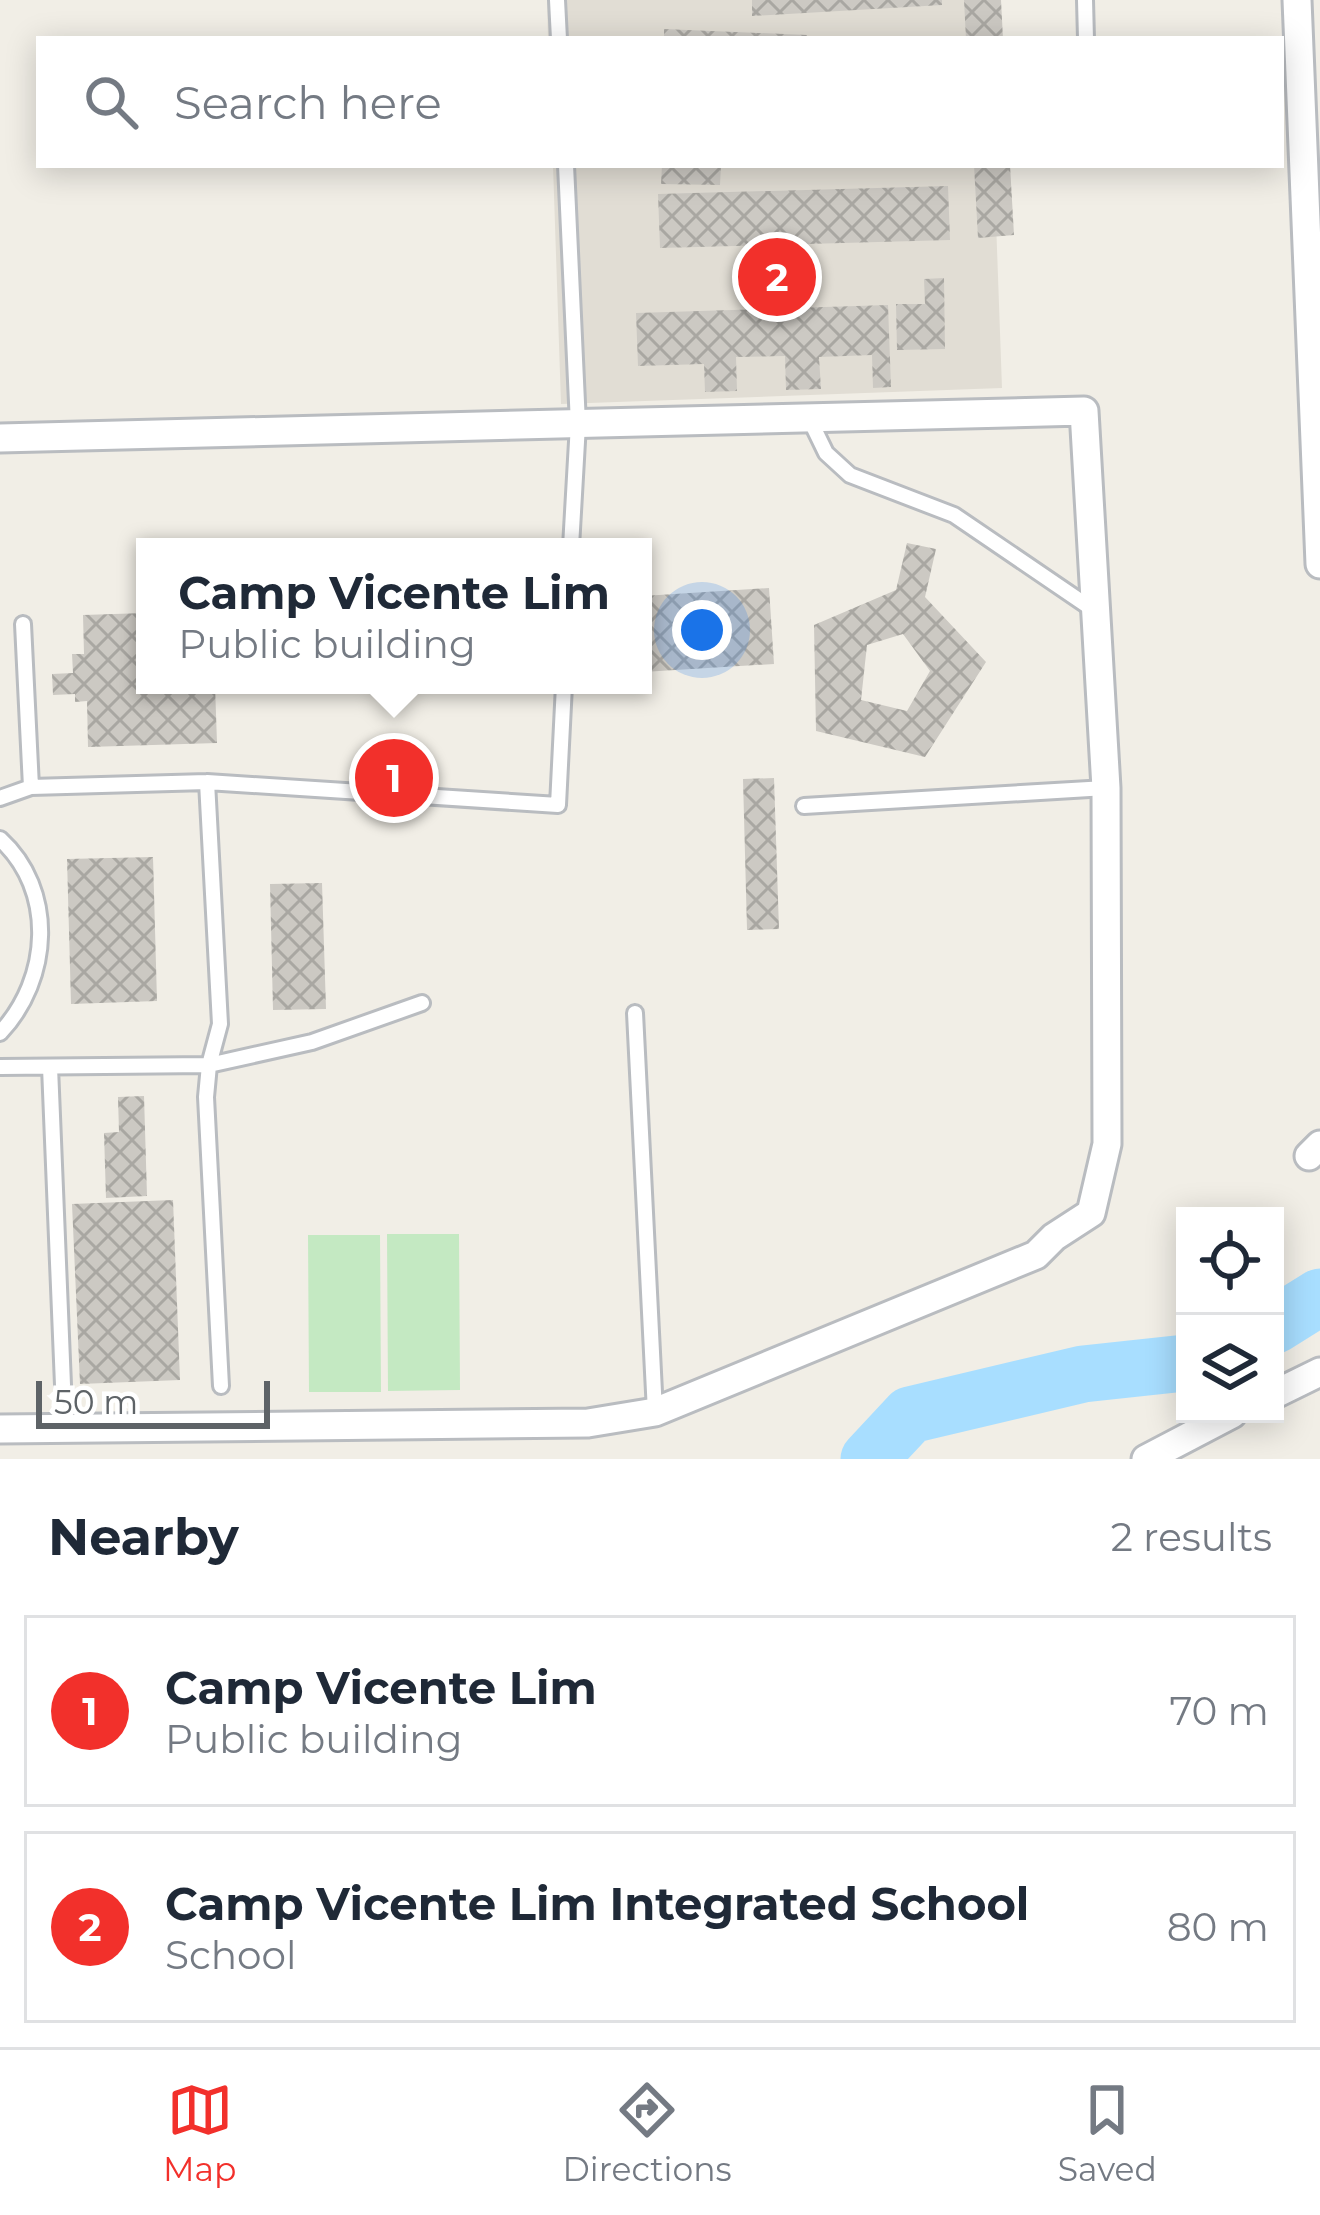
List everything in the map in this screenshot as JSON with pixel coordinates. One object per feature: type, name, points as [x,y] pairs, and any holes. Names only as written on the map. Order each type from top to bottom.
[{"type":"street","points":[[1298,0],[1320,564]]},
{"type":"street","points":[[0,438],[1084,411],[1106,788],[1107,1144],[1091,1214],[1036,1255],[655,1412],[588,1423],[0,1429]]},
{"type":"street","points":[[1284,1390],[1320,1372]]},
{"type":"street","points":[[1146,1459],[1215,1423]]},
{"type":"lane","points":[[557,0],[559,36]]},
{"type":"lane","points":[[1085,0],[1086,36]]},
{"type":"lane","points":[[566,168],[578,424],[572,538]]},
{"type":"lane","points":[[809,418],[826,453],[850,476],[954,515],[1095,611]]},
{"type":"lane","points":[[22,624],[31,787]]},
{"type":"lane","points":[[0,797],[31,787],[207,782],[558,805],[564,694]]},
{"type":"lane","points":[[207,782],[220,1024],[208,1065],[206,1096],[221,1386]]},
{"type":"lane","points":[[804,806],[1106,788]]},
{"type":"lane","points":[[0,839],[28,872],[39,904],[40,937],[37,967],[27,994],[0,1033]]},
{"type":"lane","points":[[0,1067],[208,1065],[328,1038],[422,1003]]},
{"type":"lane","points":[[635,1013],[655,1412]]},
{"type":"lane","points":[[50,1066],[63,1385]]},
{"type":"shaded area","points":[[547,0],[988,0],[989,36],[548,36]]},
{"type":"shaded area","points":[[553,168],[994,168],[1002,388],[561,404]]},
{"type":"green space","points":[[387,1234],[459,1234],[460,1390],[388,1391]]},
{"type":"green space","points":[[308,1235],[380,1235],[381,1392],[309,1392]]},
{"type":"building","points":[[752,0],[942,0],[942,5],[752,16]]},
{"type":"building","points":[[964,0],[1001,0],[1003,36],[966,36]]},
{"type":"building","points":[[664,29],[807,35],[807,36],[664,36]]},
{"type":"building","points":[[662,168],[721,168],[720,185],[661,184]]},
{"type":"building","points":[[974,168],[1010,168],[1014,235],[978,238]]},
{"type":"building","points":[[948,186],[950,240],[660,248],[658,194]]},
{"type":"building","points":[[944,278],[945,349],[897,350],[896,304],[925,304],[924,279]]},
{"type":"building","points":[[888,305],[891,387],[873,388],[872,355],[819,357],[821,389],[786,390],[785,356],[736,357],[737,391],[705,392],[704,364],[638,366],[636,313]]},
{"type":"building","points":[[907,543],[936,549],[925,597],[986,662],[925,757],[816,731],[814,625],[896,590]],"holes":[[[903,634],[930,671],[907,711],[861,700],[867,645]]]},
{"type":"building","points":[[769,588],[774,664],[652,671],[652,595]]},
{"type":"building","points":[[136,613],[136,694],[215,694],[217,743],[88,747],[87,701],[75,702],[75,694],[53,695],[52,674],[73,673],[72,654],[84,654],[83,615]]},
{"type":"building","points":[[774,778],[779,929],[747,930],[743,779]]},
{"type":"building","points":[[153,857],[157,1001],[71,1004],[67,859]]},
{"type":"building","points":[[322,883],[326,1009],[273,1010],[270,884]]},
{"type":"building","points":[[144,1096],[147,1196],[106,1198],[104,1133],[119,1132],[118,1097]]},
{"type":"building","points":[[173,1200],[180,1380],[80,1384],[72,1204]]},
{"type":"waterway","points":[[1284,1319],[1320,1297]]},
{"type":"waterway","points":[[869,1459],[910,1415],[1083,1374],[1176,1364]]},
{"type":"place","name":"Camp Vicente Lim Integrated School","points":[[777,277]]},
{"type":"place","name":"Camp Vicente Lim","points":[[394,778]]}]
